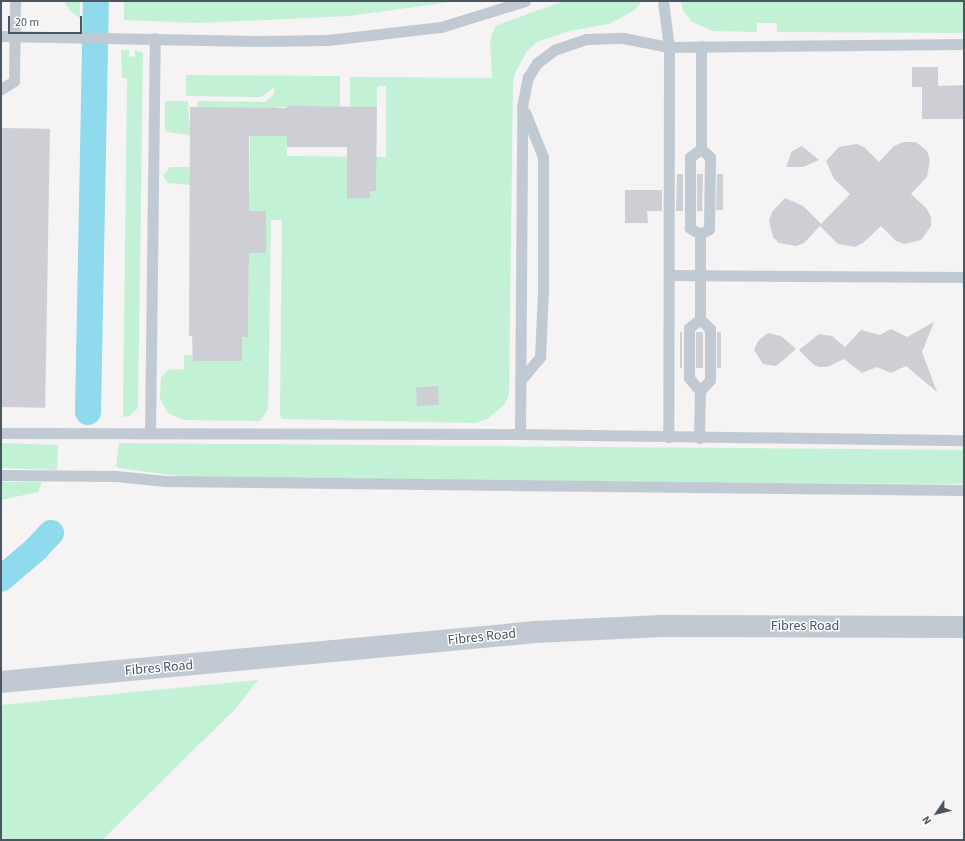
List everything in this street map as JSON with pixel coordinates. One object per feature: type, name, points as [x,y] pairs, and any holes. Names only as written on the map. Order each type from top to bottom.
[{"type":"street","name":"Fibres Road","points":[[1,682],[536,632],[661,626],[964,628]]},
{"type":"lane","points":[[1,89],[14,81],[15,1]]},
{"type":"lane","points":[[1,36],[260,41],[383,36],[441,27],[525,1]]},
{"type":"lane","points":[[663,1],[670,47],[668,437]]},
{"type":"lane","points":[[150,433],[155,38]]},
{"type":"lane","points":[[520,434],[522,107],[528,77],[538,63],[554,50],[586,40],[622,38],[670,47],[964,44]]},
{"type":"lane","points":[[700,234],[710,230],[710,157],[701,149],[701,46]]},
{"type":"lane","points":[[520,382],[540,357],[543,290],[543,157],[522,107]]},
{"type":"lane","points":[[700,234],[690,228],[690,157],[701,149]]},
{"type":"lane","points":[[699,438],[700,391],[710,380],[710,329],[700,319],[700,234]]},
{"type":"lane","points":[[669,274],[964,276]]},
{"type":"lane","points":[[700,319],[689,328],[689,378],[700,391]]},
{"type":"lane","points":[[1,433],[59,434],[121,432],[520,434],[699,438],[964,440]]},
{"type":"lane","points":[[1,475],[53,474],[116,476],[165,481],[964,490]]},
{"type":"green space","points":[[64,1],[80,1],[80,18],[70,11]]},
{"type":"green space","points":[[124,1],[457,1],[349,16],[199,23],[124,20]]},
{"type":"green space","points":[[563,1],[642,1],[635,10],[609,24],[569,31],[537,42],[527,51],[515,73],[513,84],[509,395],[504,405],[487,419],[476,423],[282,419],[280,414],[282,220],[271,220],[268,407],[265,414],[260,421],[184,420],[168,413],[160,399],[161,378],[168,370],[184,369],[184,355],[193,355],[193,361],[242,361],[242,337],[248,337],[249,253],[266,252],[266,211],[249,211],[250,136],[197,107],[198,101],[265,102],[274,94],[274,87],[261,97],[186,96],[186,75],[340,76],[340,107],[278,107],[278,125],[287,123],[287,156],[386,157],[386,86],[377,86],[377,107],[350,107],[350,77],[492,78],[490,41],[495,26]]},
{"type":"green space","points":[[681,1],[964,1],[964,33],[777,32],[777,23],[757,23],[757,32],[713,31],[692,22],[683,10]]},
{"type":"green space","points":[[121,50],[129,50],[129,56],[135,57],[135,50],[143,53],[138,408],[129,416],[123,417],[127,78],[122,78]]},
{"type":"green space","points":[[165,101],[188,101],[190,135],[167,132],[165,129]]},
{"type":"green space","points":[[170,167],[190,167],[190,185],[168,183],[163,176]]},
{"type":"green space","points":[[1,443],[58,445],[57,470],[1,468]]},
{"type":"green space","points":[[119,443],[964,450],[964,484],[193,478],[119,468],[116,466]]},
{"type":"green space","points":[[1,482],[41,482],[41,485],[38,492],[1,500]]},
{"type":"green space","points":[[258,680],[236,708],[102,840],[1,840],[1,705]]},
{"type":"building","points":[[912,67],[938,67],[938,86],[964,85],[964,119],[922,119],[922,87],[912,87]]},
{"type":"building","points":[[287,106],[377,107],[376,191],[370,191],[370,198],[347,198],[347,147],[287,147],[287,136],[249,136],[249,211],[266,211],[266,253],[249,253],[248,337],[242,337],[242,361],[193,361],[192,336],[189,336],[190,107],[287,108]]},
{"type":"building","points":[[1,128],[50,129],[45,408],[1,407]]},
{"type":"building","points":[[903,142],[916,142],[927,151],[930,160],[927,177],[911,194],[927,209],[931,217],[931,226],[921,240],[905,244],[896,241],[881,226],[863,243],[855,247],[838,244],[820,226],[804,243],[796,246],[779,243],[773,237],[769,221],[772,212],[785,198],[803,206],[821,224],[850,194],[834,179],[826,161],[839,147],[856,144],[864,147],[879,162],[894,146]]},
{"type":"building","points":[[802,146],[819,160],[803,167],[786,167],[792,151]]},
{"type":"building","points":[[677,174],[683,174],[683,211],[676,211]]},
{"type":"building","points":[[697,174],[703,174],[702,211],[697,211]]},
{"type":"building","points":[[717,174],[723,174],[723,210],[716,210]]},
{"type":"building","points":[[625,190],[662,190],[662,211],[647,211],[648,223],[625,223]]},
{"type":"building","points":[[934,322],[922,352],[937,392],[906,366],[891,373],[877,367],[862,373],[844,359],[827,367],[820,367],[814,365],[799,350],[819,334],[832,336],[845,347],[861,330],[880,335],[891,329],[907,337]]},
{"type":"building","points":[[680,332],[682,332],[682,368],[680,368]]},
{"type":"building","points":[[696,332],[703,332],[703,368],[696,368]]},
{"type":"building","points":[[717,332],[721,332],[721,368],[717,368]]},
{"type":"building","points":[[768,333],[781,336],[796,349],[776,366],[763,364],[754,350],[758,341]]},
{"type":"building","points":[[438,386],[439,405],[417,406],[416,387]]},
{"type":"waterway","points":[[88,412],[96,1]]},
{"type":"waterway","points":[[1,579],[36,549],[51,533]]}]
